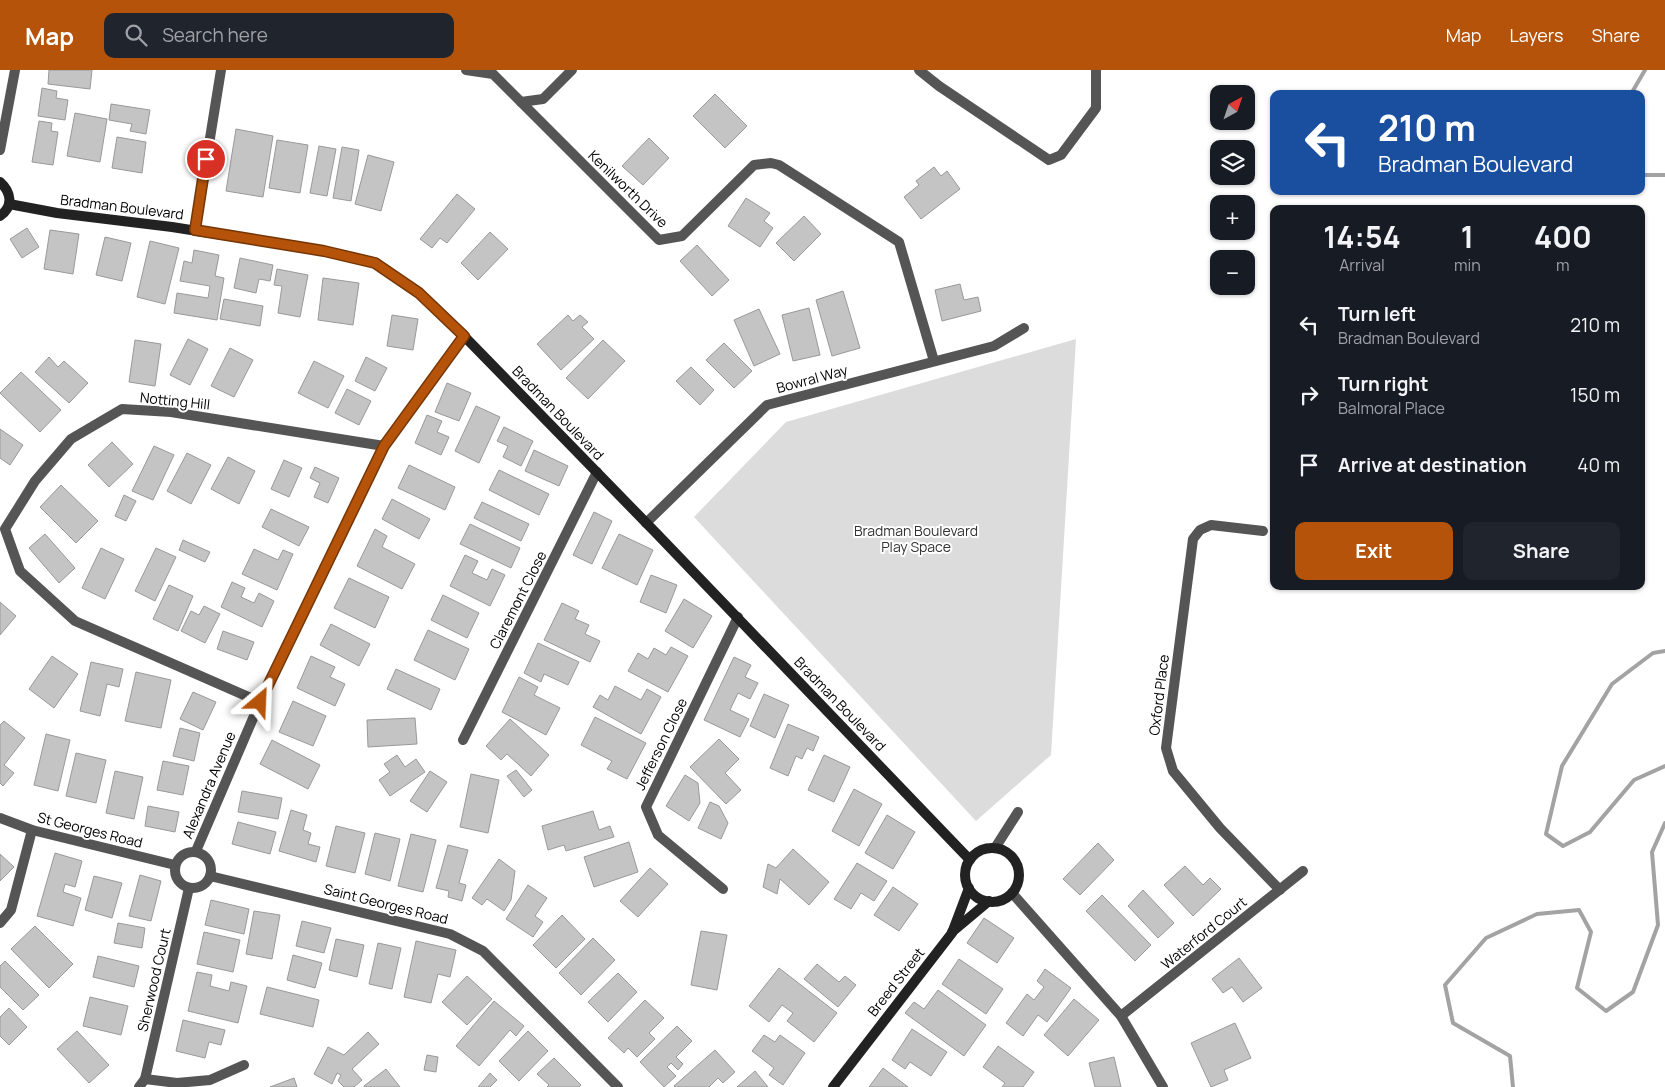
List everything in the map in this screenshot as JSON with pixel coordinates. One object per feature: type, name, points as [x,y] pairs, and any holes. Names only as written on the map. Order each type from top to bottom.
[{"type":"street","points":[[0,150],[15,70]]},
{"type":"street","points":[[195,230],[220,70]]},
{"type":"street","name":"Kenilworth Drive","points":[[466,70],[493,74],[659,240],[682,236],[754,165],[772,163],[779,165],[899,242],[934,361]]},
{"type":"street","points":[[521,102],[543,99],[572,70]]},
{"type":"street","points":[[919,70],[939,86],[1049,160],[1061,155],[1096,108],[1096,70]]},
{"type":"street","points":[[0,182],[10,195],[10,204],[7,210],[0,216]]},
{"type":"street","name":"Bradman Boulevard","points":[[10,204],[57,213],[195,230],[324,251],[375,263],[419,293],[464,336],[738,617],[970,860]]},
{"type":"street","name":"Bowral Way","points":[[646,523],[767,405],[994,346],[1024,328]]},
{"type":"street","name":"Alexandra Avenue","points":[[196,851],[260,702],[384,446],[464,336]]},
{"type":"street","name":"Notting Hill","points":[[260,702],[75,621],[20,571],[5,528],[35,481],[71,439],[122,409],[171,412],[384,446]]},
{"type":"street","name":"Claremont Close","points":[[463,740],[597,472]]},
{"type":"street","name":"Oxford Place","points":[[1263,531],[1211,525],[1200,530],[1193,538],[1166,748],[1173,772],[1220,828],[1280,890]]},
{"type":"street","name":"Jefferson Close","points":[[723,889],[658,835],[646,807],[738,617]]},
{"type":"street","points":[[995,848],[1018,812]]},
{"type":"street","name":"St Georges Road","points":[[0,818],[32,830],[175,865]]},
{"type":"street","points":[[0,923],[11,910],[32,830]]},
{"type":"street","points":[[995,848],[1010,854],[1018,868],[1019,876],[1018,883],[1012,893],[998,901],[981,899],[974,894],[969,888],[965,874],[970,860],[981,851],[995,848]]},
{"type":"street","points":[[196,851],[207,857],[212,869],[207,882],[202,886],[189,888],[183,885],[176,876],[175,865],[183,854],[196,851]]},
{"type":"street","name":"Waterford Court","points":[[1121,1016],[1303,871]]},
{"type":"street","name":"Saint Georges Road","points":[[210,876],[450,934],[483,951],[618,1087]]},
{"type":"street","name":"Sherwood Court","points":[[189,888],[142,1083],[177,1083],[210,1080],[244,1065]]},
{"type":"street","name":"Breed Street","points":[[833,1087],[952,933],[969,888]]},
{"type":"street","points":[[1012,893],[1121,1016],[1162,1087]]},
{"type":"street","points":[[952,933],[989,901]]},
{"type":"green space","name":"Bradman Boulevard Play Space","points":[[1076,339],[1051,755],[976,821],[694,517],[786,422]]},
{"type":"building","points":[[49,70],[92,70],[90,89],[48,84]]},
{"type":"building","points":[[42,88],[57,91],[56,98],[68,100],[65,120],[38,116]]},
{"type":"building","points":[[715,94],[747,126],[725,148],[693,116]]},
{"type":"building","points":[[111,104],[150,110],[146,134],[130,131],[132,124],[109,120]]},
{"type":"building","points":[[75,113],[107,119],[100,162],[67,156]]},
{"type":"building","points":[[39,121],[52,123],[51,131],[58,132],[53,165],[32,162]]},
{"type":"building","points":[[236,129],[273,136],[263,197],[226,191]]},
{"type":"building","points":[[117,137],[146,142],[142,173],[112,168]]},
{"type":"building","points":[[649,138],[669,158],[643,185],[622,166]]},
{"type":"building","points":[[277,140],[308,145],[300,193],[269,188]]},
{"type":"building","points":[[319,146],[336,149],[327,196],[310,193]]},
{"type":"building","points":[[342,147],[359,150],[351,201],[333,198]]},
{"type":"building","points":[[368,155],[394,162],[381,211],[355,204]]},
{"type":"building","points":[[934,167],[941,176],[947,171],[960,189],[921,219],[904,197],[919,185],[916,181]]},
{"type":"building","points":[[457,194],[475,209],[447,243],[440,238],[432,248],[420,239]]},
{"type":"building","points":[[746,198],[770,213],[764,221],[773,228],[760,247],[728,226]]},
{"type":"building","points":[[804,216],[821,234],[794,261],[776,243]]},
{"type":"building","points":[[27,228],[39,247],[22,258],[10,239]]},
{"type":"building","points":[[50,230],[79,234],[73,274],[44,269]]},
{"type":"building","points":[[490,232],[508,249],[478,280],[461,263]]},
{"type":"building","points":[[105,237],[131,243],[122,281],[96,275]]},
{"type":"building","points":[[150,241],[179,248],[165,304],[137,297]]},
{"type":"building","points":[[697,245],[729,280],[712,296],[680,261]]},
{"type":"building","points":[[194,250],[219,255],[215,276],[224,278],[217,320],[174,313],[177,293],[208,298],[210,286],[180,281],[184,261],[192,263]]},
{"type":"building","points":[[240,258],[273,265],[270,281],[259,279],[256,293],[234,288]]},
{"type":"building","points":[[277,269],[308,275],[300,317],[278,313],[282,286],[274,285]]},
{"type":"building","points":[[323,278],[359,283],[353,325],[318,320]]},
{"type":"building","points":[[960,284],[964,300],[978,297],[981,311],[942,321],[935,290]]},
{"type":"building","points":[[843,291],[860,348],[832,356],[816,300]]},
{"type":"building","points":[[224,299],[263,306],[260,326],[220,319]]},
{"type":"building","points":[[809,308],[820,355],[793,361],[782,315]]},
{"type":"building","points":[[759,309],[780,354],[754,366],[734,320]]},
{"type":"building","points":[[392,315],[418,319],[413,350],[387,346]]},
{"type":"building","points":[[568,315],[573,321],[580,315],[588,322],[582,327],[594,339],[561,370],[537,344]]},
{"type":"building","points":[[188,339],[208,349],[190,385],[170,375]]},
{"type":"building","points":[[135,340],[161,344],[155,386],[129,382]]},
{"type":"building","points":[[603,340],[625,361],[588,399],[566,378]]},
{"type":"building","points":[[724,343],[752,371],[734,388],[706,360]]},
{"type":"building","points":[[230,348],[253,360],[234,397],[211,386]]},
{"type":"building","points":[[49,357],[58,367],[64,361],[88,383],[69,403],[35,372]]},
{"type":"building","points":[[366,357],[387,368],[375,391],[355,381]]},
{"type":"building","points":[[314,361],[344,376],[328,408],[298,393]]},
{"type":"building","points":[[691,367],[714,390],[700,405],[676,381]]},
{"type":"building","points":[[21,372],[61,410],[40,432],[0,393]]},
{"type":"building","points":[[447,383],[471,393],[459,421],[435,412]]},
{"type":"building","points":[[347,389],[371,401],[359,425],[335,413]]},
{"type":"building","points":[[476,406],[500,417],[479,463],[455,451]]},
{"type":"building","points":[[427,415],[442,421],[437,432],[449,437],[441,455],[415,443]]},
{"type":"building","points":[[504,427],[533,441],[521,466],[503,457],[508,446],[497,441]]},
{"type":"building","points":[[0,429],[23,445],[10,465],[0,458]]},
{"type":"building","points":[[112,442],[133,464],[109,487],[88,465]]},
{"type":"building","points":[[154,446],[174,455],[153,500],[132,491]]},
{"type":"building","points":[[534,450],[568,466],[559,486],[525,471]]},
{"type":"building","points":[[187,453],[211,465],[191,504],[167,491]]},
{"type":"building","points":[[228,457],[255,471],[239,504],[211,489]]},
{"type":"building","points":[[284,460],[302,468],[289,497],[271,489]]},
{"type":"building","points":[[409,465],[455,487],[445,510],[398,488]]},
{"type":"building","points":[[315,467],[339,478],[328,503],[314,497],[320,483],[310,478]]},
{"type":"building","points":[[499,470],[549,494],[539,515],[489,490]]},
{"type":"building","points":[[61,485],[98,521],[76,543],[40,507]]},
{"type":"building","points":[[124,495],[136,501],[126,521],[115,516]]},
{"type":"building","points":[[392,499],[430,519],[419,539],[382,519]]},
{"type":"building","points":[[482,502],[529,524],[521,541],[474,518]]},
{"type":"building","points":[[271,509],[309,527],[299,546],[262,527]]},
{"type":"building","points":[[594,512],[612,521],[592,564],[573,555]]},
{"type":"building","points":[[470,524],[520,548],[511,568],[460,544]]},
{"type":"building","points":[[375,529],[387,536],[382,547],[415,564],[402,589],[357,566]]},
{"type":"building","points":[[45,534],[75,568],[59,583],[29,548]]},
{"type":"building","points":[[619,534],[653,550],[637,585],[602,568]]},
{"type":"building","points":[[183,540],[210,552],[205,562],[179,550]]},
{"type":"building","points":[[101,548],[124,559],[105,599],[82,588]]},
{"type":"building","points":[[156,548],[176,557],[155,601],[135,591]]},
{"type":"building","points":[[254,549],[278,560],[283,550],[293,554],[277,590],[242,574]]},
{"type":"building","points":[[465,555],[478,561],[472,573],[487,580],[492,569],[505,575],[490,606],[450,586]]},
{"type":"building","points":[[651,575],[677,585],[666,613],[640,602]]},
{"type":"building","points":[[349,578],[389,597],[375,628],[334,608]]},
{"type":"building","points":[[232,582],[245,588],[241,597],[254,603],[259,593],[274,601],[262,627],[221,607]]},
{"type":"building","points":[[169,585],[193,596],[178,631],[153,619]]},
{"type":"building","points":[[443,595],[479,613],[467,638],[431,620]]},
{"type":"building","points":[[684,599],[712,616],[693,648],[665,631]]},
{"type":"building","points":[[0,602],[16,616],[0,635]]},
{"type":"building","points":[[562,603],[579,611],[575,619],[589,625],[585,634],[600,641],[590,662],[544,640]]},
{"type":"building","points":[[204,606],[220,614],[205,643],[181,631],[191,611],[199,615]]},
{"type":"building","points":[[331,624],[370,644],[359,666],[320,645]]},
{"type":"building","points":[[428,630],[469,649],[455,680],[414,660]]},
{"type":"building","points":[[223,631],[254,642],[247,660],[217,649]]},
{"type":"building","points":[[538,643],[579,662],[568,685],[544,674],[541,682],[524,673]]},
{"type":"building","points":[[671,647],[688,656],[668,692],[628,671],[638,653],[648,659],[654,648],[666,655]]},
{"type":"building","points":[[52,656],[78,674],[54,708],[29,689]]},
{"type":"building","points":[[311,656],[335,667],[330,677],[345,684],[335,706],[297,688]]},
{"type":"building","points":[[734,657],[751,665],[745,677],[758,683],[750,699],[738,693],[730,710],[749,719],[740,737],[704,720]]},
{"type":"building","points":[[91,662],[123,669],[119,687],[107,684],[100,716],[80,711]]},
{"type":"building","points":[[396,669],[440,689],[431,710],[387,689]]},
{"type":"building","points":[[136,672],[171,680],[161,728],[125,721]]},
{"type":"building","points":[[519,677],[538,687],[534,695],[560,708],[546,735],[502,712]]},
{"type":"building","points":[[615,686],[641,700],[647,689],[661,697],[641,734],[593,707],[600,695],[608,700]]},
{"type":"building","points":[[193,692],[216,702],[203,730],[180,719]]},
{"type":"building","points":[[764,694],[789,705],[775,738],[750,726]]},
{"type":"building","points":[[293,701],[326,716],[313,746],[279,732]]},
{"type":"building","points":[[595,717],[646,743],[627,779],[607,769],[612,761],[581,745]]},
{"type":"building","points":[[415,718],[417,744],[368,747],[367,720]]},
{"type":"building","points":[[510,719],[549,755],[531,776],[507,754],[501,760],[486,746]]},
{"type":"building","points":[[4,721],[25,738],[4,765],[14,773],[3,786],[0,783],[0,725]]},
{"type":"building","points":[[788,724],[819,737],[813,751],[807,748],[802,759],[796,756],[788,776],[770,768]]},
{"type":"building","points":[[180,728],[200,733],[194,761],[173,756]]},
{"type":"building","points":[[46,734],[70,740],[58,791],[34,785]]},
{"type":"building","points":[[719,739],[739,759],[725,773],[741,790],[726,804],[690,767]]},
{"type":"building","points":[[272,740],[320,765],[308,789],[260,764]]},
{"type":"building","points":[[76,753],[106,760],[96,803],[66,796]]},
{"type":"building","points":[[397,755],[405,767],[416,759],[425,772],[390,796],[379,780],[390,772],[384,764]]},
{"type":"building","points":[[824,755],[850,767],[834,802],[808,790]]},
{"type":"building","points":[[163,761],[189,766],[183,795],[157,790]]},
{"type":"building","points":[[516,770],[532,790],[524,797],[507,776]]},
{"type":"building","points":[[115,771],[143,777],[134,819],[106,813]]},
{"type":"building","points":[[430,771],[447,782],[427,812],[410,801]]},
{"type":"building","points":[[471,774],[499,780],[488,833],[460,827]]},
{"type":"building","points":[[685,775],[698,783],[700,803],[689,821],[666,806]]},
{"type":"building","points":[[854,789],[882,804],[859,846],[832,831]]},
{"type":"building","points":[[242,791],[282,798],[278,819],[238,812]]},
{"type":"building","points":[[710,802],[719,806],[728,823],[721,839],[698,828]]},
{"type":"building","points":[[148,806],[179,812],[175,832],[145,826]]},
{"type":"building","points":[[291,810],[307,815],[303,830],[311,833],[308,844],[320,847],[316,862],[279,851]]},
{"type":"building","points":[[593,811],[599,830],[610,826],[614,837],[566,851],[564,845],[548,850],[542,826]]},
{"type":"building","points":[[887,815],[915,832],[893,869],[865,853]]},
{"type":"building","points":[[238,822],[276,832],[270,854],[232,844]]},
{"type":"building","points":[[336,826],[365,833],[355,873],[326,866]]},
{"type":"building","points":[[375,833],[400,839],[390,881],[365,874]]},
{"type":"building","points":[[411,834],[436,840],[423,892],[398,886]]},
{"type":"building","points":[[629,842],[638,872],[594,887],[584,857]]},
{"type":"building","points":[[1098,843],[1114,860],[1080,895],[1063,879]]},
{"type":"building","points":[[448,845],[468,850],[459,883],[466,885],[462,901],[448,897],[449,891],[436,888]]},
{"type":"building","points":[[793,849],[829,882],[809,905],[780,879],[777,894],[763,887],[768,864],[776,868]]},
{"type":"building","points":[[55,853],[82,861],[75,887],[65,884],[63,892],[81,898],[73,926],[37,916]]},
{"type":"building","points":[[0,854],[14,867],[0,881]]},
{"type":"building","points":[[499,859],[515,871],[511,900],[504,911],[487,899],[482,905],[472,898]]},
{"type":"building","points":[[857,863],[887,881],[874,901],[861,893],[851,909],[834,899]]},
{"type":"building","points":[[1185,866],[1203,885],[1210,878],[1221,889],[1193,916],[1164,885]]},
{"type":"building","points":[[650,868],[668,884],[638,917],[620,901]]},
{"type":"building","points":[[140,875],[161,881],[151,921],[129,916]]},
{"type":"building","points":[[94,876],[122,883],[112,918],[85,910]]},
{"type":"building","points":[[528,885],[547,898],[535,916],[543,922],[533,937],[506,919]]},
{"type":"building","points":[[893,887],[918,904],[899,931],[874,915]]},
{"type":"building","points":[[1143,890],[1174,923],[1158,938],[1128,906]]},
{"type":"building","points":[[1102,895],[1151,945],[1135,961],[1086,911]]},
{"type":"building","points":[[211,900],[249,909],[244,934],[205,925]]},
{"type":"building","points":[[254,911],[280,915],[272,959],[246,954]]},
{"type":"building","points":[[562,915],[585,939],[556,968],[533,945]]},
{"type":"building","points":[[984,918],[1014,938],[997,963],[967,943]]},
{"type":"building","points":[[302,921],[331,928],[324,953],[296,946]]},
{"type":"building","points":[[118,923],[145,928],[142,948],[114,943]]},
{"type":"building","points":[[35,926],[73,964],[49,988],[11,949]]},
{"type":"building","points":[[701,931],[727,935],[717,990],[691,985]]},
{"type":"building","points":[[204,932],[240,940],[233,972],[197,964]]},
{"type":"building","points":[[593,938],[615,960],[581,995],[559,973]]},
{"type":"building","points":[[336,939],[364,945],[357,977],[329,970]]},
{"type":"building","points":[[416,941],[456,950],[450,977],[438,974],[431,1003],[404,997]]},
{"type":"building","points":[[378,943],[401,948],[392,989],[369,984]]},
{"type":"building","points":[[293,955],[322,963],[315,988],[287,980]]},
{"type":"building","points":[[98,956],[139,966],[134,987],[93,977]]},
{"type":"building","points":[[1239,958],[1262,988],[1243,1002],[1232,987],[1223,993],[1212,979]]},
{"type":"building","points":[[959,959],[1003,989],[986,1014],[942,984]]},
{"type":"building","points":[[5,961],[39,995],[23,1010],[0,987],[0,966]]},
{"type":"building","points":[[817,964],[839,982],[845,976],[856,985],[838,1007],[804,979]]},
{"type":"building","points":[[779,968],[837,1013],[814,1042],[787,1021],[793,1013],[782,1005],[769,1022],[749,1006]]},
{"type":"building","points":[[1045,969],[1071,988],[1047,1022],[1038,1015],[1023,1036],[1006,1023],[1027,994],[1034,1000],[1044,987],[1037,981]]},
{"type":"building","points":[[197,972],[212,975],[210,986],[229,991],[231,982],[247,986],[238,1023],[188,1011]]},
{"type":"building","points":[[618,973],[637,992],[608,1022],[588,1002]]},
{"type":"building","points":[[467,976],[492,999],[467,1025],[442,1002]]},
{"type":"building","points":[[267,987],[319,1000],[313,1027],[260,1014]]},
{"type":"building","points":[[938,990],[986,1025],[964,1056],[905,1013],[914,1002],[924,1009]]},
{"type":"building","points":[[90,997],[128,1006],[121,1035],[83,1026]]},
{"type":"building","points":[[1074,999],[1099,1020],[1068,1056],[1044,1035]]},
{"type":"building","points":[[645,1000],[664,1018],[649,1033],[655,1039],[637,1057],[628,1048],[624,1053],[608,1038]]},
{"type":"building","points":[[494,1001],[524,1026],[516,1036],[510,1030],[479,1066],[456,1046]]},
{"type":"building","points":[[9,1008],[27,1027],[9,1045],[0,1036],[0,1017]]},
{"type":"building","points":[[183,1020],[225,1030],[221,1045],[209,1042],[205,1058],[176,1051]]},
{"type":"building","points":[[1235,1023],[1251,1058],[1224,1070],[1228,1080],[1211,1087],[1191,1043]]},
{"type":"building","points":[[677,1026],[692,1041],[676,1057],[683,1064],[678,1070],[671,1063],[667,1067],[676,1076],[664,1087],[640,1062]]},
{"type":"building","points":[[912,1029],[947,1052],[931,1076],[910,1062],[905,1069],[892,1060]]},
{"type":"building","points":[[77,1031],[109,1065],[89,1083],[57,1049]]},
{"type":"building","points":[[528,1031],[548,1051],[519,1081],[499,1061]]},
{"type":"building","points":[[368,1032],[379,1044],[352,1069],[362,1080],[354,1087],[344,1087],[338,1081],[341,1075],[337,1073],[332,1084],[314,1074],[328,1047],[344,1055]]},
{"type":"building","points":[[764,1035],[775,1042],[780,1035],[805,1053],[783,1085],[769,1075],[774,1068],[752,1051]]},
{"type":"building","points":[[998,1046],[1034,1072],[1023,1087],[1002,1087],[1005,1083],[983,1067]]},
{"type":"building","points":[[715,1050],[735,1072],[723,1083],[718,1078],[709,1087],[674,1086]]},
{"type":"building","points":[[427,1055],[438,1057],[436,1072],[424,1070]]},
{"type":"building","points":[[1114,1057],[1121,1087],[1095,1087],[1089,1063]]},
{"type":"building","points":[[554,1058],[581,1085],[579,1087],[547,1087],[549,1085],[537,1074]]},
{"type":"building","points":[[883,1068],[908,1087],[869,1087]]},
{"type":"building","points":[[386,1069],[400,1087],[364,1087],[364,1086]]},
{"type":"building","points":[[755,1071],[768,1087],[737,1087]]},
{"type":"building","points":[[490,1073],[497,1080],[490,1087],[478,1087]]},
{"type":"building","points":[[294,1078],[297,1087],[270,1087]]},
{"type":"waterway","points":[[1633,90],[1645,70]]},
{"type":"waterway","points":[[1645,175],[1665,175]]},
{"type":"waterway","points":[[1665,651],[1653,653],[1612,684],[1562,766],[1546,834],[1563,846],[1590,832],[1634,780],[1665,766]]},
{"type":"waterway","points":[[1513,1087],[1510,1056],[1453,1023],[1445,985],[1486,938],[1537,914],[1579,910],[1591,932],[1577,988],[1606,1011],[1633,992],[1658,925],[1652,852],[1665,823]]},
{"type":"route","points":[[206,159],[195,230],[324,251],[375,263],[419,293],[464,336],[384,446],[260,702]]}]
